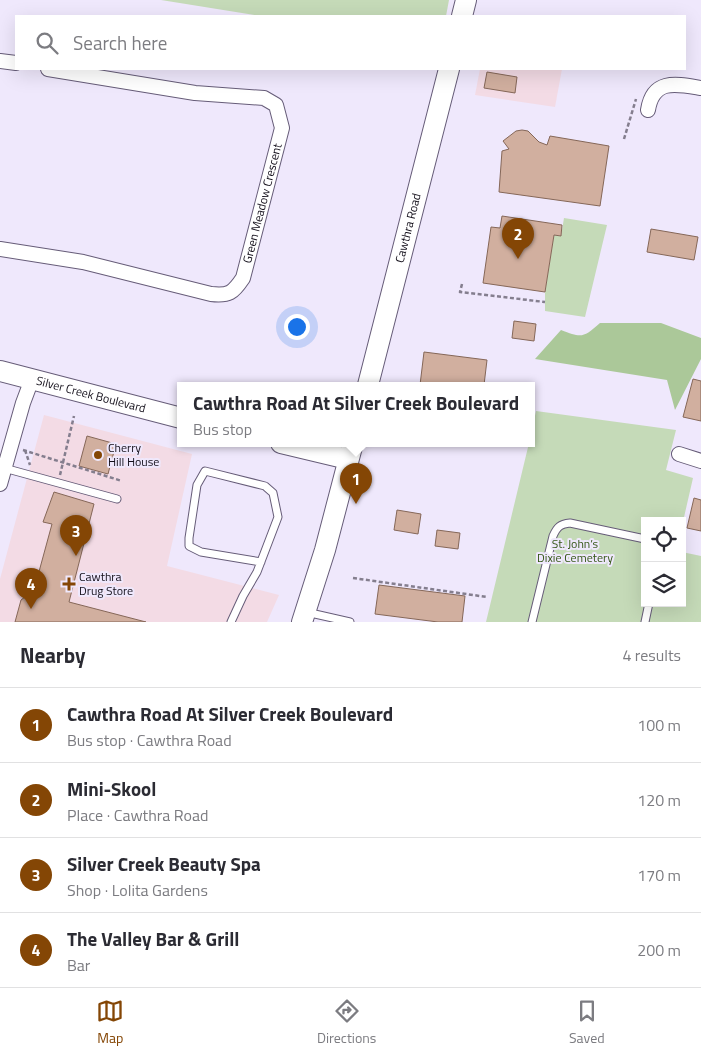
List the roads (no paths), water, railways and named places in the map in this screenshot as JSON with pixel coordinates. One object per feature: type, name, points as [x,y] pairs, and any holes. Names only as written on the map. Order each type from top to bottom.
[{"type":"main road","points":[[462,15],[466,0]]},
{"type":"main road","name":"Cawthra Road","points":[[369,382],[449,70]]},
{"type":"main road","name":"Silver Creek Boulevard","points":[[0,371],[177,417]]},
{"type":"main road","points":[[304,617],[326,550],[350,451],[316,447]]},
{"type":"street","points":[[0,61],[15,63]]},
{"type":"street","name":"Green Meadow Crescent","points":[[0,249],[83,262],[211,294],[224,295],[236,289],[246,269],[282,128],[276,105],[264,98],[195,93],[54,70]]},
{"type":"street","points":[[648,110],[650,97],[668,85],[677,84],[701,88]]},
{"type":"street","points":[[0,484],[10,446],[32,379]]},
{"type":"street","points":[[679,454],[701,461]]},
{"type":"lane","points":[[4,468],[117,499]]},
{"type":"lane","points":[[232,622],[261,562],[278,517],[274,493],[266,486],[205,472],[197,485],[189,546],[202,552],[261,562]]},
{"type":"lane","points":[[532,622],[553,536],[556,529],[562,524],[570,523],[641,539]]},
{"type":"lane","points":[[645,622],[648,607]]},
{"type":"lane","points":[[304,617],[350,622]]},
{"type":"place","name":"Mini-Skool","points":[[518,259]]},
{"type":"place","name":"Cherry Hill House","points":[[98,455]]},
{"type":"place","name":"Cawthra Road At Silver Creek Boulevard","points":[[356,504]]},
{"type":"place","name":"Silver Creek Beauty Spa","points":[[76,556]]},
{"type":"place","name":"Cawthra Drug Store","points":[[69,584]]},
{"type":"place","name":"The Valley Bar & Grill","points":[[31,609]]},
{"type":"park label","name":"St. John’s Dixie Cemetery","points":[[575,551]]}]
